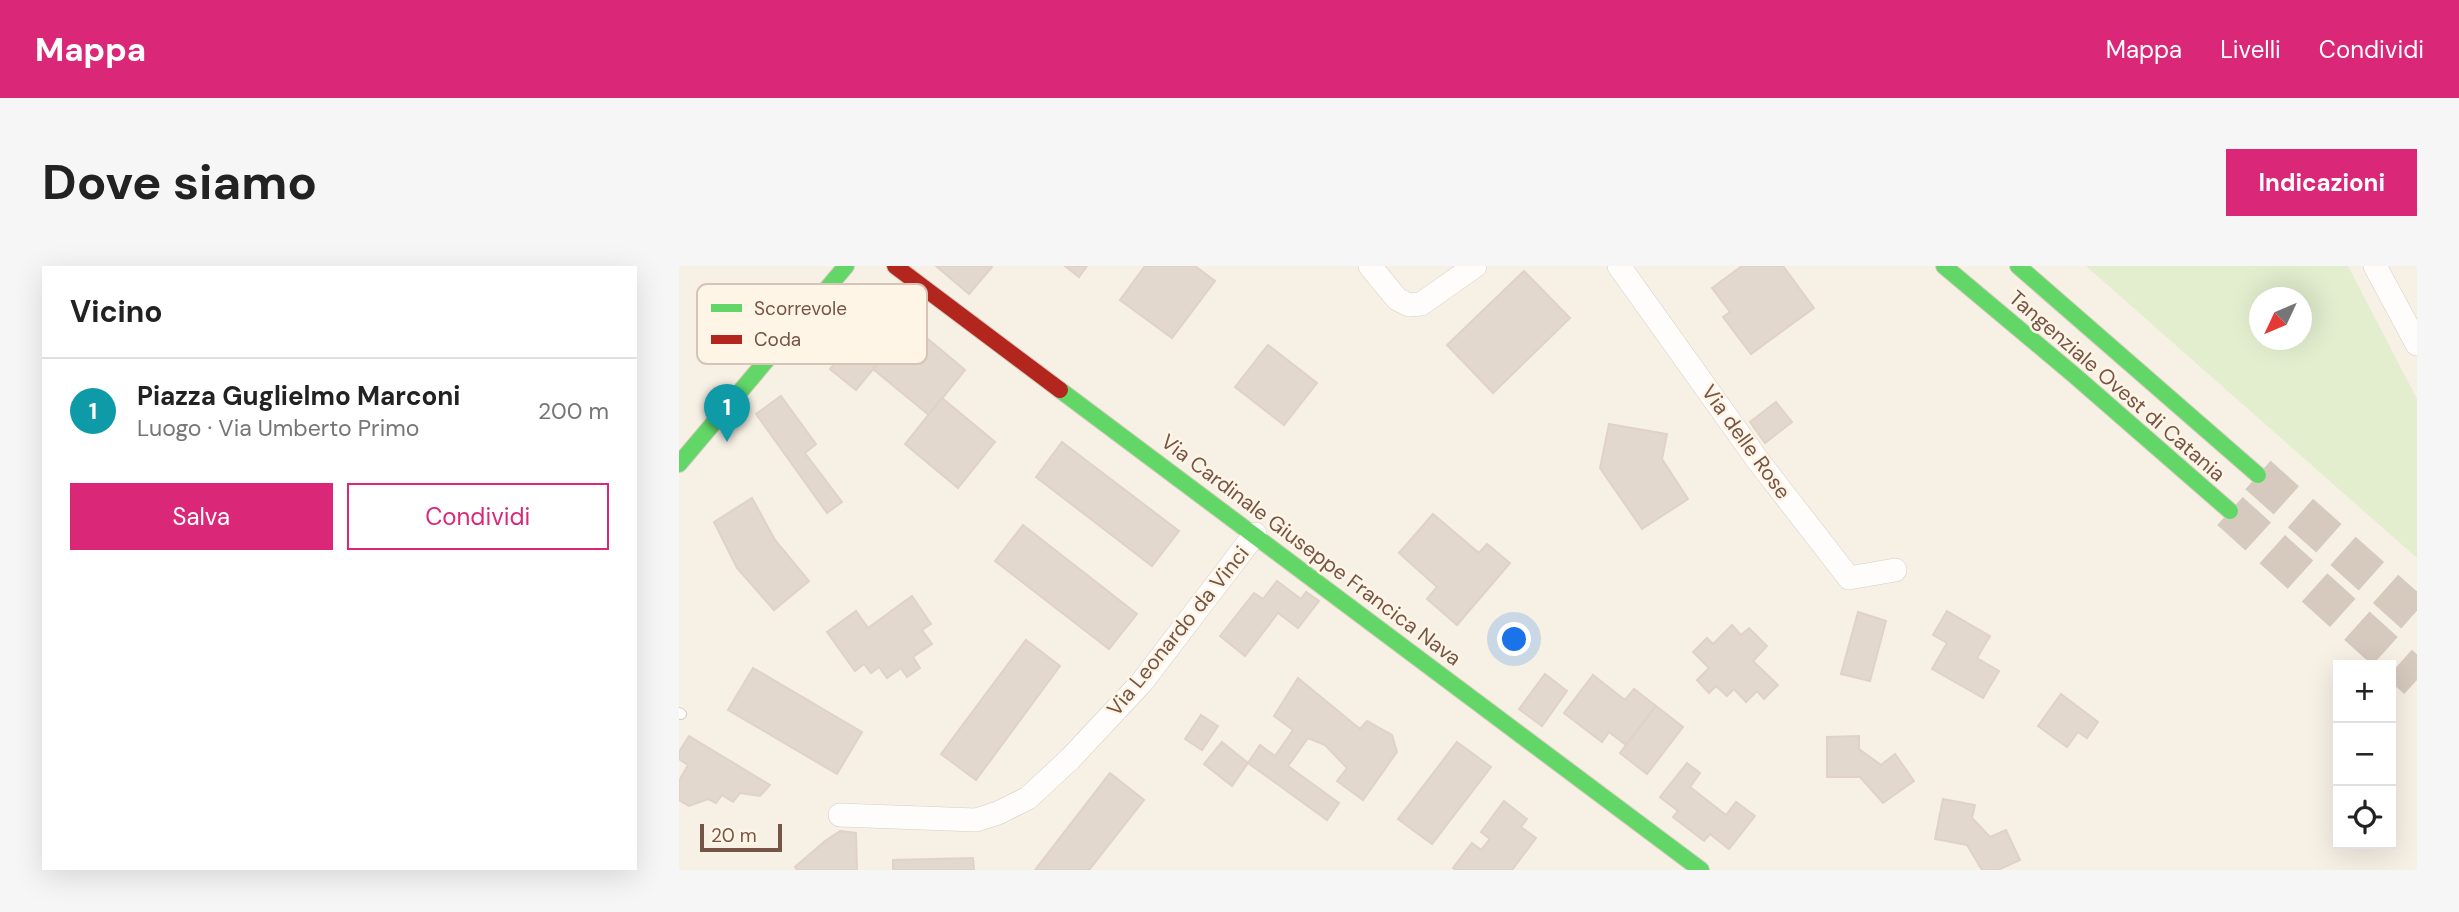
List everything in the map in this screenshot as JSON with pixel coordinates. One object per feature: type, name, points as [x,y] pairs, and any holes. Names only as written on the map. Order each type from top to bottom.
[{"type":"main road","points":[[831,284],[846,266]]},
{"type":"main road","name":"Via Cardinale Giuseppe Francica Nava","points":[[895,266],[919,284]]},
{"type":"main road","name":"Tangenziale Ovest di Catania","points":[[1944,266],[2230,511]]},
{"type":"main road","name":"Tangenziale Ovest di Catania","points":[[2018,266],[2257,475]]},
{"type":"main road","name":"Via Cardinale Giuseppe Francica Nava","points":[[927,290],[1701,870]]},
{"type":"main road","points":[[679,464],[763,364]]},
{"type":"street","points":[[1370,266],[1397,299],[1409,305],[1421,304],[1475,266]]},
{"type":"street","name":"Via delle Rose","points":[[1619,266],[1759,462],[1849,578],[1895,570]]},
{"type":"street","points":[[2375,266],[2417,344]]},
{"type":"street","name":"Via Leonardo da Vinci","points":[[840,815],[976,820],[998,813],[1028,798],[1070,759],[1142,682],[1255,534]]},
{"type":"green space","points":[[2086,266],[2348,266],[2417,399],[2417,558]]},
{"type":"building","points":[[936,266],[991,266],[992,267],[969,294]]},
{"type":"building","points":[[1065,266],[1087,266],[1079,277]]},
{"type":"building","points":[[1145,266],[1195,266],[1215,281],[1172,338],[1120,300]]},
{"type":"building","points":[[1742,266],[1783,266],[1814,308],[1751,354],[1723,317],[1730,312],[1712,288]]},
{"type":"building","points":[[1524,271],[1570,318],[1493,393],[1447,345]]},
{"type":"building","points":[[927,338],[965,370],[929,415],[873,369],[877,364],[927,364]]},
{"type":"building","points":[[1268,345],[1317,383],[1284,425],[1235,387]]},
{"type":"building","points":[[834,364],[877,364],[856,390],[830,369]]},
{"type":"building","points":[[781,396],[816,444],[805,453],[842,502],[827,513],[756,414]]},
{"type":"building","points":[[942,398],[995,442],[958,488],[905,444]]},
{"type":"building","points":[[1776,402],[1792,422],[1765,443],[1750,422]]},
{"type":"building","points":[[1609,424],[1667,434],[1662,459],[1688,499],[1642,529],[1600,468]]},
{"type":"building","points":[[1062,442],[1179,531],[1152,566],[1036,477]]},
{"type":"building","points":[[752,498],[775,540],[809,581],[774,610],[737,568],[714,522]]},
{"type":"building","points":[[1433,514],[1479,553],[1487,544],[1510,563],[1457,625],[1427,599],[1437,587],[1399,553]]},
{"type":"building","points":[[1023,525],[1137,614],[1109,649],[995,561]]},
{"type":"building","points":[[1277,581],[1301,599],[1306,592],[1319,601],[1298,628],[1278,613],[1245,656],[1220,636],[1254,593],[1263,599]]},
{"type":"building","points":[[912,596],[931,624],[922,630],[932,644],[913,657],[920,668],[907,677],[901,668],[887,678],[879,667],[871,673],[864,664],[855,671],[827,632],[856,611],[868,628]]},
{"type":"building","points":[[1947,611],[1990,636],[1977,658],[1999,671],[1983,698],[1932,669],[1947,643],[1933,635]]},
{"type":"building","points":[[1858,612],[1886,621],[1870,681],[1841,674]]},
{"type":"building","points":[[1732,625],[1741,635],[1749,628],[1767,646],[1753,661],[1778,685],[1764,699],[1757,691],[1746,702],[1734,689],[1727,696],[1716,686],[1709,693],[1697,680],[1709,668],[1693,652],[1707,638],[1713,644]]},
{"type":"building","points":[[1026,640],[1060,666],[976,780],[941,754]]},
{"type":"building","points":[[753,668],[862,732],[837,774],[728,710]]},
{"type":"building","points":[[1545,674],[1567,691],[1542,726],[1519,709]]},
{"type":"building","points":[[1593,675],[1625,700],[1634,689],[1656,706],[1626,745],[1609,732],[1602,742],[1564,713]]},
{"type":"building","points":[[1298,678],[1360,729],[1367,721],[1392,735],[1397,752],[1363,800],[1337,781],[1347,768],[1325,745],[1308,738],[1288,766],[1339,803],[1327,820],[1248,763],[1260,745],[1275,756],[1293,730],[1274,716]]},
{"type":"building","points":[[2061,694],[2098,722],[2087,738],[2078,732],[2067,747],[2038,726]]},
{"type":"building","points":[[1656,706],[1683,727],[1647,774],[1620,753]]},
{"type":"building","points":[[1201,715],[1218,726],[1202,750],[1185,739]]},
{"type":"building","points":[[689,736],[770,785],[760,796],[740,793],[733,802],[722,795],[716,803],[708,799],[689,806],[679,800],[679,781],[688,765],[679,759],[679,752]]},
{"type":"building","points":[[1859,736],[1859,749],[1881,765],[1895,754],[1914,781],[1883,803],[1860,777],[1827,777],[1827,737]]},
{"type":"building","points":[[1222,742],[1248,763],[1232,786],[1204,764]]},
{"type":"building","points":[[1457,742],[1491,767],[1432,844],[1398,819]]},
{"type":"building","points":[[1687,763],[1700,773],[1690,787],[1726,815],[1736,802],[1755,816],[1729,849],[1710,834],[1704,841],[1673,817],[1678,811],[1660,797]]},
{"type":"building","points":[[1110,773],[1144,800],[1089,870],[1035,870]]},
{"type":"building","points":[[1943,799],[1975,805],[1972,818],[1990,837],[2006,830],[2020,860],[1998,870],[1982,870],[1967,845],[1935,839]]},
{"type":"building","points":[[1504,801],[1527,819],[1521,827],[1536,838],[1512,870],[1453,868],[1472,843],[1481,850],[1490,839],[1481,832]]},
{"type":"building","points":[[840,831],[856,833],[857,870],[797,870],[795,867]]},
{"type":"building","points":[[973,858],[974,870],[893,870],[893,860]]},
{"type":"tunnel","points":[[2258,475],[2417,617]]},
{"type":"tunnel","points":[[2230,511],[2417,680]]},
{"type":"traffic: fast","points":[[831,284],[846,266]]},
{"type":"traffic: fast","points":[[1944,266],[2230,511]]},
{"type":"traffic: fast","points":[[2018,266],[2258,475]]},
{"type":"traffic: fast","points":[[679,464],[763,364]]},
{"type":"traffic: fast","points":[[1060,390],[1701,870]]},
{"type":"traffic: jam","points":[[895,266],[919,284]]},
{"type":"traffic: jam","points":[[927,290],[1060,390]]},
{"type":"place","name":"Piazza Guglielmo Marconi","points":[[727,442]]}]
